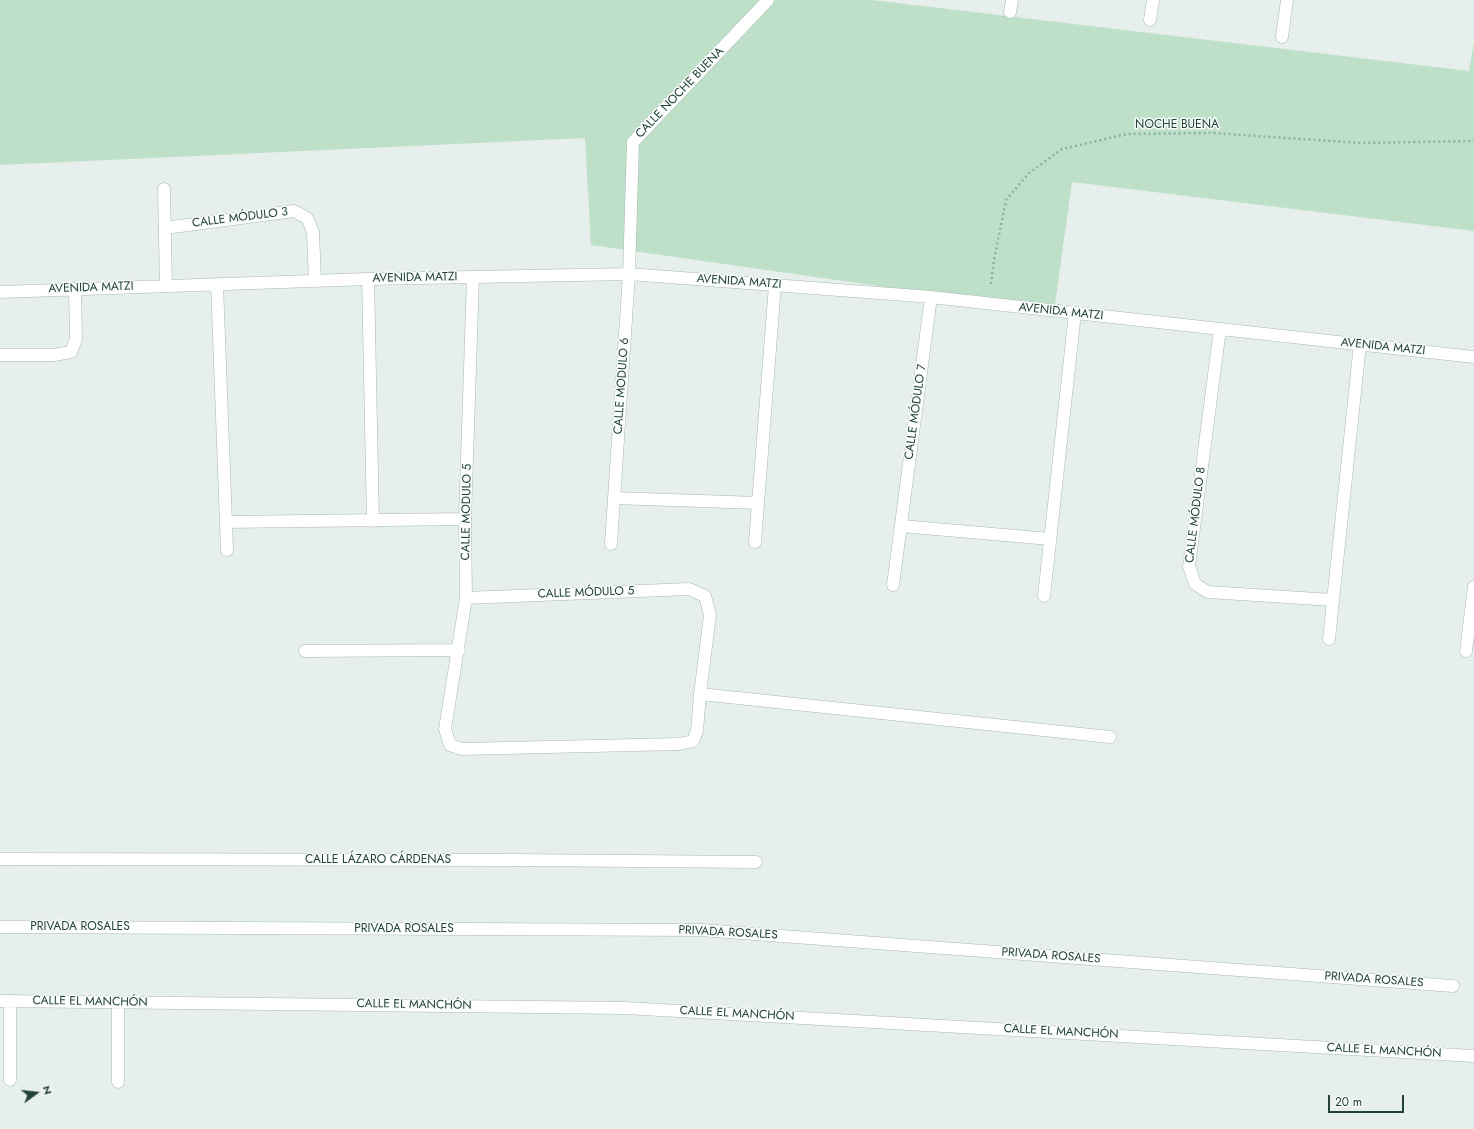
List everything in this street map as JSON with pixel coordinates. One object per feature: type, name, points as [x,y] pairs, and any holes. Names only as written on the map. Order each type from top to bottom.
[{"type":"street","name":"CALLE NOCHE BUENA","points":[[629,274],[633,142],[768,0]]},
{"type":"street","points":[[1150,20],[1153,0]]},
{"type":"street","points":[[1282,37],[1287,0]]},
{"type":"street","points":[[164,189],[166,286]]},
{"type":"street","name":"CALLE MÓDULO 3","points":[[164,228],[294,211],[306,218],[313,232],[315,281]]},
{"type":"street","name":"AVENIDA MATZI","points":[[0,292],[368,279],[629,274],[931,297],[1474,357]]},
{"type":"street","name":"CALLE MODULO 6","points":[[612,544],[629,274]]},
{"type":"street","name":"CALLE MODULO 5","points":[[474,277],[465,519],[466,598],[459,650],[445,729],[450,745],[462,749],[470,749],[679,744],[693,741],[697,730],[700,694]]},
{"type":"street","points":[[368,279],[373,521]]},
{"type":"street","points":[[218,284],[227,550]]},
{"type":"street","points":[[756,542],[775,285]]},
{"type":"street","points":[[0,355],[54,355],[70,352],[76,339],[75,289]]},
{"type":"street","name":"CALLE MÓDULO 7","points":[[893,584],[931,297]]},
{"type":"street","points":[[1044,596],[1075,313]]},
{"type":"street","name":"CALLE MÓDULO 8","points":[[1220,329],[1188,566],[1195,584],[1208,592],[1333,600]]},
{"type":"street","points":[[1329,638],[1360,344]]},
{"type":"street","points":[[614,498],[758,503]]},
{"type":"street","points":[[226,522],[465,519]]},
{"type":"street","points":[[901,526],[1050,539]]},
{"type":"street","points":[[1466,651],[1472,621],[1474,587]]},
{"type":"street","name":"CALLE MÓDULO 5","points":[[466,598],[689,589],[705,596],[710,616],[700,694]]},
{"type":"street","points":[[306,652],[459,650]]},
{"type":"street","points":[[700,694],[1110,737]]},
{"type":"street","name":"CALLE LÁZARO CÁRDENAS","points":[[0,859],[756,862]]},
{"type":"street","name":"PRIVADA ROSALES","points":[[0,927],[701,930],[1453,986]]},
{"type":"street","points":[[5,1001],[10,1080]]},
{"type":"street","name":"CALLE EL MANCHÓN","points":[[5,1001],[625,1008],[1474,1056]]},
{"type":"street","points":[[118,1002],[118,1082]]},
{"type":"path","name":"NOCHE BUENA","points":[[989,304],[994,260],[1006,200],[1029,173],[1062,149],[1126,134],[1212,133],[1361,143],[1474,141]]},
{"type":"green space","points":[[0,0],[872,0],[1469,71],[1474,42],[1474,231],[1072,182],[1054,311],[591,245],[585,138],[0,165]]}]
